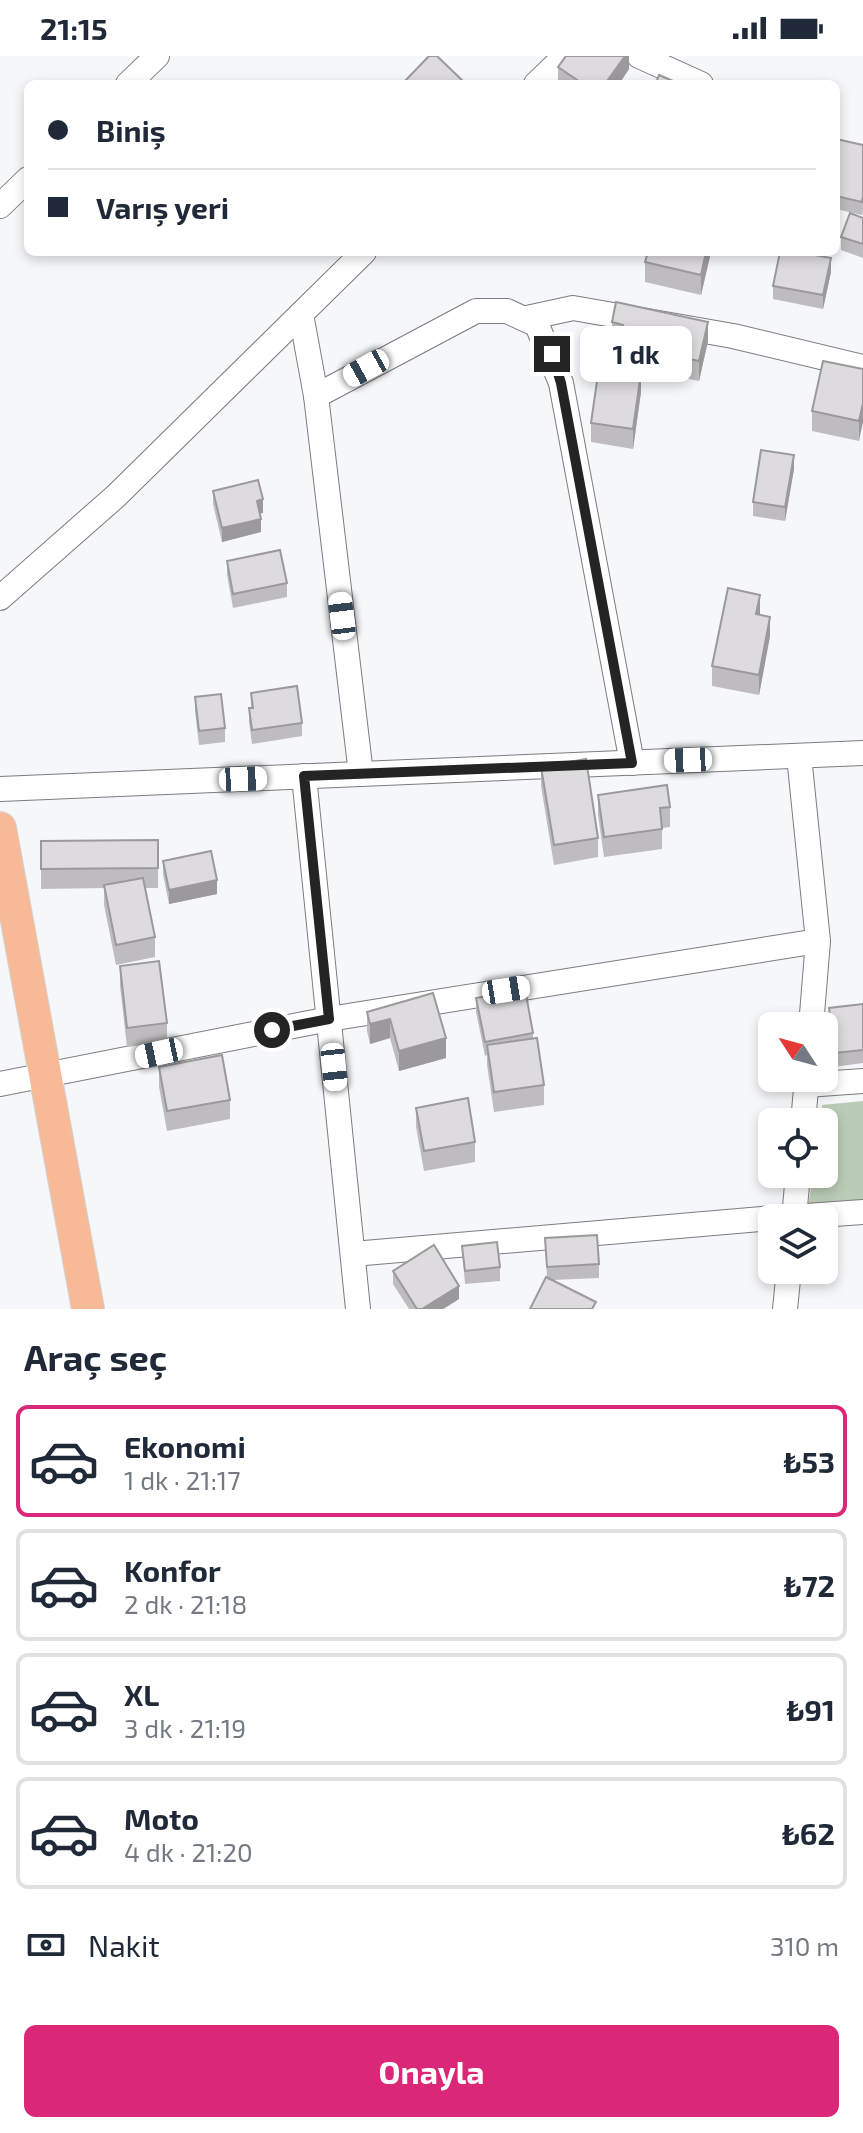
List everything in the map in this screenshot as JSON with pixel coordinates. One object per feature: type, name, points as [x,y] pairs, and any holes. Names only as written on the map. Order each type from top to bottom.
[{"type":"main road","points":[[0,828],[88,1309]]},
{"type":"street","points":[[132,80],[157,56]]},
{"type":"street","points":[[540,80],[565,56]]},
{"type":"street","points":[[639,56],[692,80]]},
{"type":"street","points":[[0,206],[24,183]]},
{"type":"street","points":[[0,598],[116,496],[360,256]]},
{"type":"street","points":[[527,318],[573,308],[733,336],[863,367]]},
{"type":"street","points":[[316,396],[476,311],[507,311],[527,318],[543,333],[561,383],[632,763]]},
{"type":"street","points":[[301,314],[316,396],[361,774]]},
{"type":"street","points":[[0,789],[863,753]]},
{"type":"street","points":[[799,756],[818,941],[812,1012]]},
{"type":"street","points":[[304,776],[358,1309]]},
{"type":"street","points":[[0,1084],[329,1019],[818,941]]},
{"type":"street","points":[[838,1081],[863,1081]]},
{"type":"street","points":[[838,1214],[863,1212]]},
{"type":"street","points":[[353,1254],[758,1220]]},
{"type":"street","points":[[785,1309],[788,1284]]},
{"type":"green space","points":[[863,1101],[863,1205],[809,1204],[811,1188],[838,1188],[838,1108],[822,1108],[822,1105]]},
{"type":"building","points":[[429,56],[437,56],[462,80],[406,80]]},
{"type":"building","points":[[566,56],[625,56],[608,80],[577,80],[558,67]]},
{"type":"building","points":[[840,140],[863,145],[862,202],[840,197]]},
{"type":"building","points":[[850,213],[863,218],[863,244],[841,237]]},
{"type":"building","points":[[647,256],[705,256],[701,275],[645,262]]},
{"type":"building","points":[[779,256],[831,258],[823,295],[773,286]]},
{"type":"building","points":[[616,302],[708,322],[699,361],[619,344],[623,325],[612,322]]},
{"type":"building","points":[[823,361],[863,369],[863,403],[859,421],[812,411]]},
{"type":"building","points":[[599,367],[641,373],[633,429],[591,423]]},
{"type":"building","points":[[761,450],[794,455],[785,507],[753,502]]},
{"type":"building","points":[[258,480],[263,499],[257,501],[261,519],[222,528],[213,491]]},
{"type":"building","points":[[280,550],[287,583],[233,594],[227,561]]},
{"type":"building","points":[[728,588],[760,595],[756,614],[770,617],[759,675],[712,666]]},
{"type":"building","points":[[297,686],[302,723],[252,730],[249,708],[253,708],[251,693]]},
{"type":"building","points":[[221,694],[225,728],[199,731],[195,697]]},
{"type":"building","points":[[586,759],[598,838],[554,845],[541,767]]},
{"type":"building","points":[[667,785],[670,807],[660,808],[662,829],[604,837],[598,795]]},
{"type":"building","points":[[158,840],[158,868],[41,869],[41,841]]},
{"type":"building","points":[[211,851],[217,880],[169,890],[163,861]]},
{"type":"building","points":[[143,878],[155,937],[116,945],[104,885]]},
{"type":"building","points":[[159,961],[167,1023],[127,1028],[120,966]]},
{"type":"building","points":[[525,989],[533,1033],[485,1042],[476,998]]},
{"type":"building","points":[[433,993],[446,1038],[399,1051],[390,1019],[370,1024],[367,1012]]},
{"type":"building","points":[[863,1004],[863,1050],[838,1053],[838,1012],[829,1012],[829,1008]]},
{"type":"building","points":[[537,1038],[544,1085],[494,1092],[487,1045]]},
{"type":"building","points":[[222,1055],[230,1100],[167,1111],[159,1067]]},
{"type":"building","points":[[468,1098],[475,1142],[424,1151],[416,1108]]},
{"type":"building","points":[[597,1235],[599,1264],[547,1267],[545,1238]]},
{"type":"building","points":[[497,1242],[500,1267],[465,1271],[462,1246]]},
{"type":"building","points":[[434,1245],[459,1286],[422,1309],[417,1309],[393,1271]]},
{"type":"building","points":[[546,1277],[596,1302],[592,1309],[530,1309]]},
{"type":"route","points":[[272,1030],[329,1019],[304,776],[632,763],[561,383],[552,354]]}]
